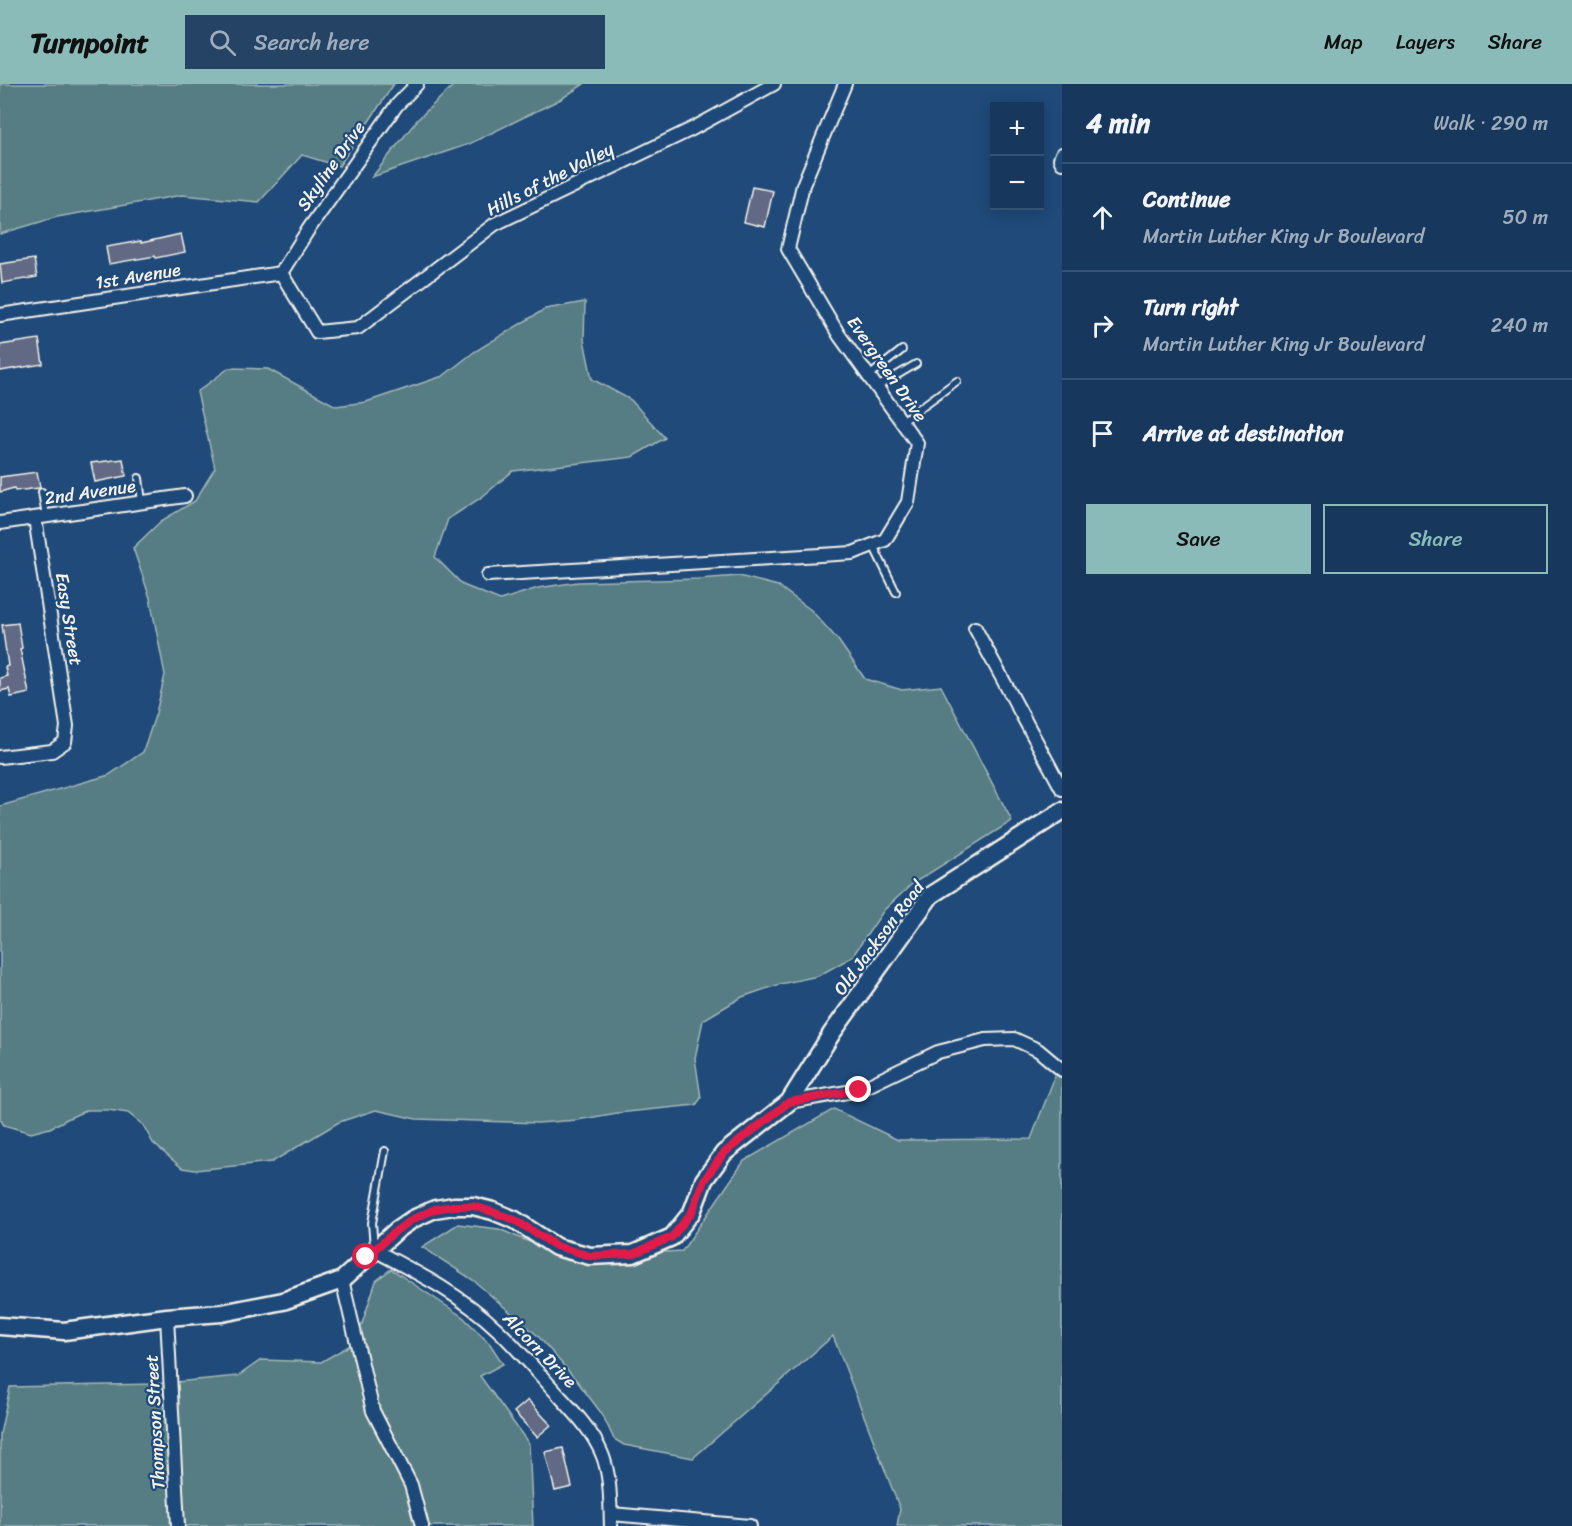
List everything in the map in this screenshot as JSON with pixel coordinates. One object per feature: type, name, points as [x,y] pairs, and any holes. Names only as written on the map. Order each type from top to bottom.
[{"type":"street","name":"Skyline Drive","points":[[281,273],[308,230],[396,106],[417,84]]},
{"type":"street","name":"Hills of the Valley","points":[[281,273],[317,332],[358,328],[495,224],[692,129],[774,84]]},
{"type":"street","name":"Evergreen Drive","points":[[488,575],[853,554],[885,540],[908,502],[917,443],[839,335],[788,249],[803,186],[845,84]]},
{"type":"street","points":[[1062,154],[1060,159],[1062,164]]},
{"type":"street","name":"1st Avenue","points":[[0,315],[281,273]]},
{"type":"street","name":"2nd Avenue","points":[[0,523],[185,496]]},
{"type":"street","name":"Easy Street","points":[[0,757],[52,751],[66,742],[67,726],[40,517]]},
{"type":"street","points":[[975,628],[1062,789]]},
{"type":"street","name":"Old Jackson Road","points":[[342,1280],[397,1230],[413,1219],[435,1209],[454,1206],[473,1206],[515,1220],[556,1246],[590,1256],[633,1254],[672,1237],[692,1212],[704,1180],[724,1153],[789,1102],[832,1033],[931,895],[1062,811]]},
{"type":"street","points":[[789,1102],[859,1090],[938,1052],[985,1040],[1014,1039],[1038,1050],[1062,1070]]},
{"type":"street","name":"Alcorn Drive","points":[[374,1250],[441,1286],[474,1310],[515,1347],[573,1411],[592,1434],[603,1456],[610,1497],[611,1520]]},
{"type":"street","points":[[0,1326],[64,1331],[167,1317],[222,1313],[284,1301],[342,1280],[373,1411],[411,1485],[422,1526]]},
{"type":"street","name":"Thompson Street","points":[[167,1317],[178,1526]]},
{"type":"street","points":[[611,1520],[750,1526]]},
{"type":"lane","points":[[869,376],[902,350]]},
{"type":"lane","points":[[877,387],[916,364]]},
{"type":"lane","points":[[902,421],[957,381]]},
{"type":"lane","points":[[138,478],[142,502]]},
{"type":"lane","points":[[40,517],[42,492]]},
{"type":"lane","points":[[873,545],[896,592]]},
{"type":"lane","points":[[374,1250],[372,1223],[385,1151]]},
{"type":"green space","points":[[0,84],[394,84],[339,166],[302,155],[259,202],[182,195],[57,217],[0,234]]},
{"type":"green space","points":[[455,84],[584,84],[561,99],[469,144],[372,177],[418,119]]},
{"type":"green space","points":[[585,302],[584,340],[592,379],[631,400],[665,438],[632,457],[513,471],[482,497],[448,519],[435,557],[463,585],[500,600],[538,588],[578,582],[739,576],[778,586],[811,610],[838,640],[865,679],[902,690],[941,686],[1012,821],[912,884],[884,910],[852,957],[818,976],[780,984],[742,997],[703,1020],[695,1058],[701,1098],[696,1105],[538,1123],[416,1119],[376,1110],[339,1122],[272,1162],[195,1170],[182,1168],[153,1143],[143,1125],[128,1113],[87,1110],[50,1128],[31,1133],[4,1125],[0,1119],[0,806],[109,775],[143,752],[165,675],[150,598],[133,548],[161,521],[195,501],[215,468],[197,392],[229,368],[268,369],[336,406],[366,402],[443,376],[474,352],[545,309]]},
{"type":"green space","points":[[1058,1068],[1062,1072],[1062,1526],[897,1526],[900,1509],[833,1336],[693,1458],[624,1445],[614,1439],[602,1414],[538,1336],[473,1280],[422,1247],[458,1224],[499,1229],[567,1258],[682,1251],[744,1161],[834,1109],[898,1140],[1031,1139]]},
{"type":"green space","points":[[391,1269],[463,1317],[490,1344],[503,1364],[480,1376],[529,1444],[533,1526],[0,1526],[0,1434],[10,1387],[155,1384],[238,1376],[261,1360],[321,1362],[356,1342],[376,1281]]},
{"type":"building","points":[[752,187],[773,191],[765,227],[744,222]]},
{"type":"building","points":[[181,234],[185,252],[109,264],[106,247],[141,241],[141,243]]},
{"type":"building","points":[[34,259],[37,277],[2,283],[0,264]]},
{"type":"building","points":[[39,339],[43,364],[0,371],[0,345]]},
{"type":"building","points":[[123,459],[126,476],[95,482],[91,463]]},
{"type":"building","points":[[37,472],[39,488],[15,491],[14,488],[0,492],[0,477]]},
{"type":"building","points":[[18,623],[22,648],[20,649],[29,693],[11,697],[9,689],[0,691],[0,678],[7,676],[5,667],[8,666],[2,625]]},
{"type":"building","points":[[528,1400],[551,1425],[537,1437],[514,1412]]},
{"type":"building","points":[[563,1448],[572,1487],[555,1491],[545,1452]]},
{"type":"route","points":[[366,1257],[413,1219],[435,1209],[454,1206],[473,1206],[515,1220],[556,1246],[590,1256],[633,1254],[672,1237],[692,1212],[704,1180],[724,1153],[789,1102],[859,1090]]}]
